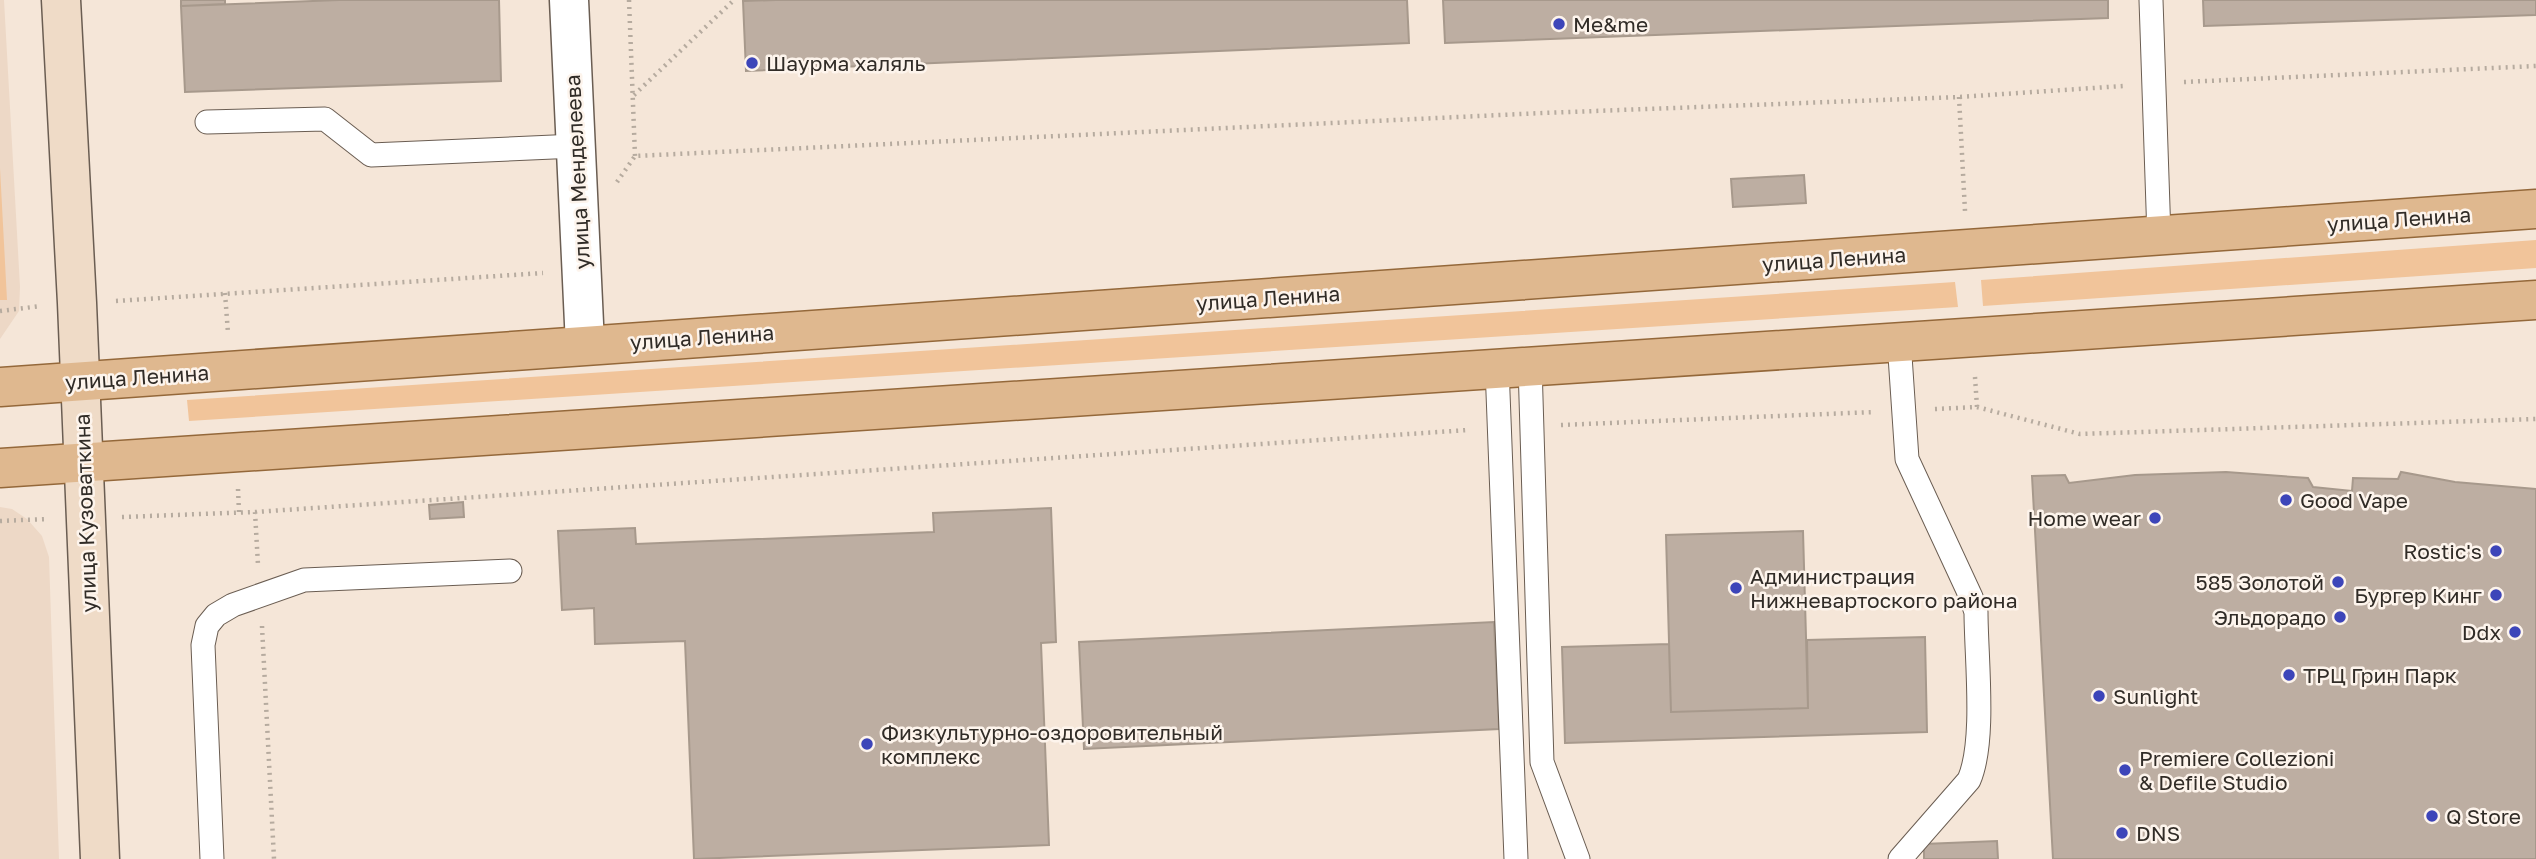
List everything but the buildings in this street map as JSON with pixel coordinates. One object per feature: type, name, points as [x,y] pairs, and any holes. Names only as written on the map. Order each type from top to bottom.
[{"type":"main road","name":"улица Кузоваткина","points":[[61,0],[100,859]]},
{"type":"main road","name":"улица Ленина","points":[[0,387],[2536,209]]},
{"type":"main road","points":[[0,468],[2536,300]]},
{"type":"street","name":"улица Менделеева","points":[[569,0],[585,345]]},
{"type":"lane","points":[[2151,0],[2159,237]]},
{"type":"lane","points":[[206,122],[325,119],[371,155],[576,146]]},
{"type":"lane","points":[[1899,341],[1907,459],[1976,612],[1978,737],[1975,767],[1969,780],[1900,859]]},
{"type":"lane","points":[[1513,366],[1532,426],[1542,762],[1578,859]]},
{"type":"lane","points":[[1513,366],[1499,428],[1516,859]]},
{"type":"lane","points":[[212,859],[203,645],[206,626],[216,615],[233,605],[304,580],[510,571]]},
{"type":"path","points":[[0,311],[8,308],[76,303],[545,272],[580,232],[635,156],[629,0]]},
{"type":"path","points":[[633,96],[734,0]]},
{"type":"path","points":[[635,156],[1543,113],[1959,97],[2153,83],[2536,66]]},
{"type":"path","points":[[1532,426],[1977,407],[2080,434],[2536,419]]},
{"type":"path","points":[[0,521],[255,512],[1499,428]]},
{"type":"path","points":[[255,512],[274,859]]},
{"type":"shaded area","points":[[0,0],[4,0],[20,287],[19,311],[0,339]]},
{"type":"shaded area","points":[[0,168],[7,300],[0,300]]},
{"type":"shaded area","points":[[2536,240],[2536,268],[1983,306],[1981,280]]},
{"type":"shaded area","points":[[1955,282],[1958,307],[189,421],[187,400]]},
{"type":"shaded area","points":[[0,507],[12,509],[27,519],[42,536],[49,557],[59,859],[0,859]]},
{"type":"place","name":"Me&me","points":[[1559,24]]},
{"type":"place","name":"Шаурма халяль","points":[[752,63]]},
{"type":"place","name":"Good Vape","points":[[2286,500]]},
{"type":"place","name":"Home wear","points":[[2155,518]]},
{"type":"place","name":"Rostic's","points":[[2496,551]]},
{"type":"place","name":"585 Золотой","points":[[2338,582]]},
{"type":"place","name":"Администрация Нижневартоского района","points":[[1736,588]]},
{"type":"place","name":"Бургер Кинг","points":[[2496,595]]},
{"type":"place","name":"Эльдорадо","points":[[2340,617]]},
{"type":"place","name":"Ddx","points":[[2515,632]]},
{"type":"place","name":"ТРЦ Грин Парк","points":[[2289,675]]},
{"type":"place","name":"Sunlight","points":[[2099,696]]},
{"type":"place","name":"Физкультурно-оздоровительный комплекс","points":[[867,744]]},
{"type":"place","name":"Premiere Collezioni & Defile Studio","points":[[2125,770]]},
{"type":"place","name":"Q Store","points":[[2432,816]]},
{"type":"place","name":"DNS","points":[[2122,833]]}]
